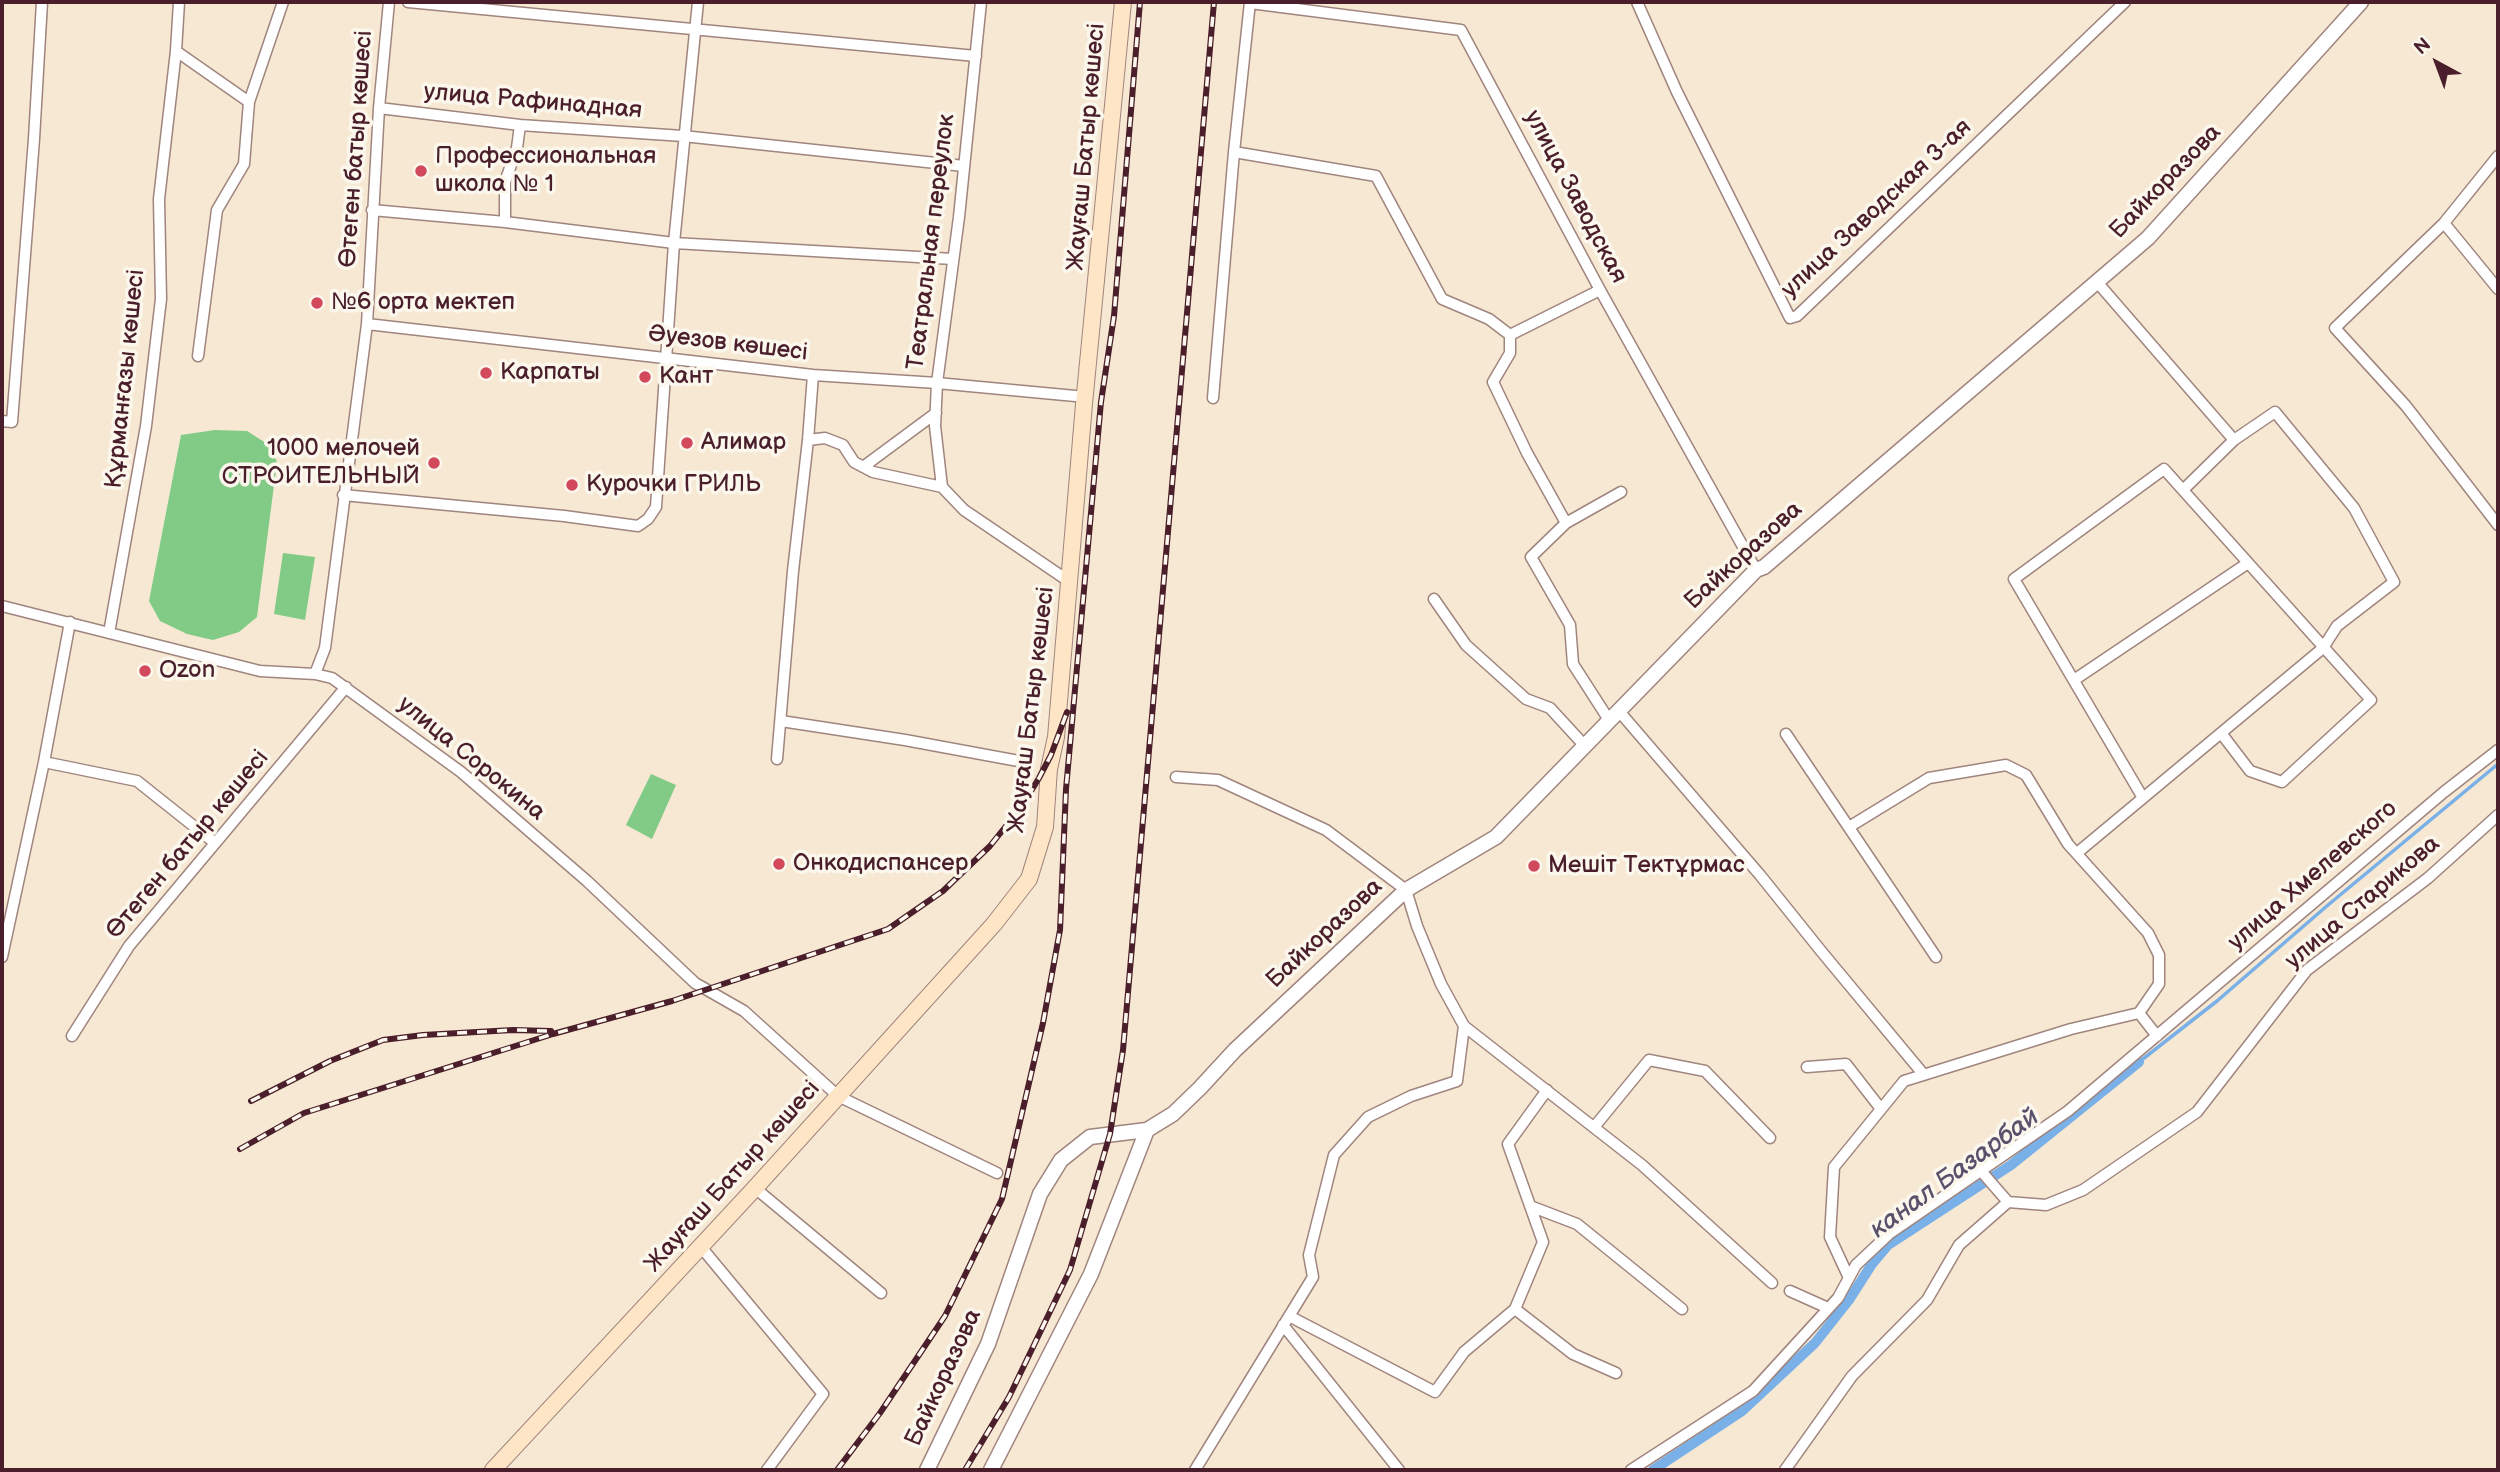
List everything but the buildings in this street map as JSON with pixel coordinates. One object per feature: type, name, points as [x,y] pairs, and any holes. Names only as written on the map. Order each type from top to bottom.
[{"type":"main road","name":"Жауғаш Батыр көшесі","points":[[493,1470],[701,1248],[994,923],[1029,879],[1045,827],[1049,769],[1056,737],[1123,2]]},
{"type":"street","points":[[7,422],[34,139],[43,2]]},
{"type":"street","name":"Құрманғазы көшесі","points":[[109,633],[146,426],[161,299],[159,199],[176,51],[178,2]]},
{"type":"street","points":[[198,356],[217,210],[244,164],[248,102],[283,2]]},
{"type":"street","name":"Өтеген батыр көшесі","points":[[316,674],[325,648],[367,324],[372,210],[389,2]]},
{"type":"street","points":[[408,2],[976,56]]},
{"type":"street","points":[[343,495],[564,516],[638,526],[648,519],[656,507],[674,243],[698,2]]},
{"type":"street","name":"Театральная переулок","points":[[942,487],[936,413],[937,383],[981,2]]},
{"type":"street","points":[[1213,398],[1250,2]]},
{"type":"street","name":"улица Заводская","points":[[1250,2],[1461,30],[1600,290],[1756,570]]},
{"type":"street","name":"улица Заводская 3-ая","points":[[1637,2],[1677,92],[1790,318],[1797,316],[2125,2]]},
{"type":"street","name":"Байкоразова","points":[[927,1470],[988,1344],[1041,1194],[1061,1160],[1090,1137],[1147,1130],[1173,1114],[1235,1050],[1406,890],[1496,837],[1756,570],[1764,567],[2148,238],[2361,2]]},
{"type":"street","points":[[176,51],[248,102]]},
{"type":"street","name":"улица Рафинадная","points":[[379,108],[520,124],[683,136],[964,166]]},
{"type":"street","points":[[505,222],[505,182],[517,148],[520,124]]},
{"type":"street","points":[[1234,152],[1376,176],[1442,299],[1489,319],[1510,335]]},
{"type":"street","points":[[2498,156],[2444,223],[2335,328],[2406,406],[2498,525]]},
{"type":"street","points":[[372,210],[505,222],[674,243],[953,259]]},
{"type":"street","points":[[2444,223],[2498,289]]},
{"type":"street","points":[[2097,282],[2234,440]]},
{"type":"street","points":[[1510,335],[1600,290]]},
{"type":"street","name":"Әуезов көшесі","points":[[367,324],[813,375],[1086,397]]},
{"type":"street","points":[[1510,335],[1510,353],[1493,382],[1527,453],[1566,523]]},
{"type":"street","points":[[777,759],[813,375]]},
{"type":"street","points":[[2077,853],[2323,648],[2337,626],[2394,582],[2354,508],[2275,412],[2234,440],[2183,490]]},
{"type":"street","points":[[863,467],[936,413]]},
{"type":"street","points":[[808,440],[825,438],[843,445],[854,462],[873,472],[942,487],[964,510],[1070,582]]},
{"type":"street","points":[[2143,798],[2014,579],[2164,469],[2371,700],[2282,782],[2250,771],[2221,733]]},
{"type":"street","points":[[1621,492],[1566,523],[1531,557],[1570,625],[1573,664],[1613,715],[1760,875],[1924,1075]]},
{"type":"street","points":[[2074,680],[2248,563]]},
{"type":"street","points":[[1434,598],[1466,645],[1526,699],[1550,708],[1584,745]]},
{"type":"street","name":"улица Сорокина","points":[[2,606],[260,671],[316,674],[332,678],[461,772],[587,881],[695,983],[744,1011],[838,1096],[996,1173]]},
{"type":"street","points":[[2,957],[44,762],[70,622]]},
{"type":"street","name":"Өтеген батыр көшесі","points":[[72,1036],[129,946],[346,687]]},
{"type":"street","points":[[780,721],[1024,762]]},
{"type":"street","points":[[1786,734],[1936,957]]},
{"type":"street","name":"улица Хмелевского","points":[[1632,1470],[1753,1391],[1838,1298],[1856,1265],[1889,1234],[2068,1111],[2444,792],[2498,750]]},
{"type":"street","points":[[44,762],[137,781],[215,843]]},
{"type":"street","points":[[1849,827],[1929,778],[2006,765],[2026,775],[2068,844],[2148,933],[2158,954],[2159,984],[2139,1013],[2071,1029],[1903,1081],[1835,1167],[1830,1237],[1849,1278]]},
{"type":"street","points":[[1176,777],[1219,780],[1326,830],[1406,890],[1417,926],[1441,984],[1464,1026],[1642,1165],[1772,1283]]},
{"type":"street","name":"улица Старикова","points":[[2006,1200],[2046,1205],[2083,1190],[2197,1112],[2308,970],[2428,878],[2498,815]]},
{"type":"street","points":[[2139,1013],[2157,1037]]},
{"type":"street","points":[[1195,1470],[1313,1277],[1309,1255],[1334,1155],[1368,1117],[1411,1096],[1457,1081],[1464,1026]]},
{"type":"street","points":[[1595,1126],[1649,1059],[1705,1071],[1770,1138]]},
{"type":"street","points":[[1807,1067],[1846,1064],[1881,1109]]},
{"type":"street","points":[[1286,1321],[1435,1392],[1464,1352],[1515,1309],[1543,1242],[1508,1144],[1547,1090]]},
{"type":"street","points":[[991,1470],[1091,1274],[1147,1130]]},
{"type":"street","points":[[1785,1470],[1852,1376],[1927,1300],[1959,1245],[2006,1200],[1981,1171]]},
{"type":"street","points":[[755,1188],[881,1293]]},
{"type":"street","points":[[1530,1206],[1577,1224],[1682,1309]]},
{"type":"street","points":[[701,1248],[823,1394],[767,1470]]},
{"type":"street","points":[[1790,1291],[1828,1308]]},
{"type":"street","points":[[1515,1309],[1573,1354],[1616,1373]]},
{"type":"street","points":[[1286,1321],[1399,1470]]},
{"type":"green space","points":[[215,430],[247,431],[269,445],[277,462],[257,617],[239,632],[213,640],[187,634],[160,621],[149,601],[181,435]]},
{"type":"green space","points":[[283,553],[315,557],[305,620],[274,614]]},
{"type":"green space","points":[[651,774],[676,785],[652,839],[626,825]]},
{"type":"waterway","points":[[2139,1062],[2217,1001],[2498,764]]},
{"type":"waterway","name":"канал Базарбай","points":[[1653,1470],[1742,1411],[1815,1343],[1888,1245],[2011,1165],[2139,1062]]},
{"type":"railway","points":[[837,1470],[880,1413],[945,1316],[1002,1199],[1043,1023],[1060,930],[1066,789],[1101,402],[1114,316],[1140,2]]},
{"type":"railway","points":[[965,1470],[1009,1397],[1070,1270],[1110,1134],[1123,1050],[1214,2]]},
{"type":"railway","points":[[240,1149],[304,1113],[553,1034],[672,1001],[888,929],[943,891],[990,846],[1022,806],[1039,778],[1067,712]]},
{"type":"railway","points":[[251,1101],[330,1061],[383,1040],[513,1030],[551,1031]]},
{"type":"place","name":"Профессиональная школа № 1","points":[[421,171]]},
{"type":"place","name":"№6 орта мектеп","points":[[317,303]]},
{"type":"place","name":"Карпаты","points":[[486,373]]},
{"type":"place","name":"Кант","points":[[645,377]]},
{"type":"place","name":"Алимар","points":[[687,443]]},
{"type":"place","name":"1000 мелочей СТРОИТЕЛЬНЫЙ","points":[[434,463]]},
{"type":"place","name":"Курочки ГРИЛЬ","points":[[572,485]]},
{"type":"place","name":"Ozon","points":[[145,671]]},
{"type":"place","name":"Онкодиспансер","points":[[779,864]]},
{"type":"place","name":"Мешіт Тектұрмас","points":[[1534,866]]}]
